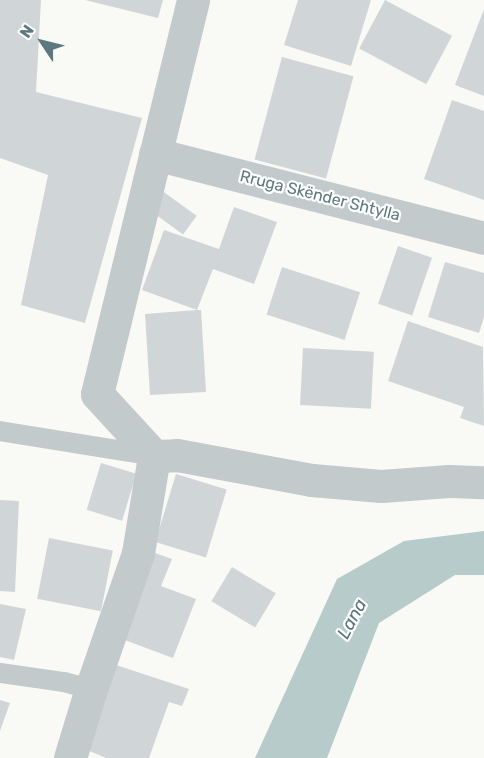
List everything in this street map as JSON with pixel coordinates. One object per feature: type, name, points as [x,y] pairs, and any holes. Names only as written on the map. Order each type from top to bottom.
[{"type":"street","points":[[193,0],[97,394],[154,456],[177,455],[323,481],[381,486],[449,481],[484,483]]},
{"type":"street","name":"Rruga Skënder Shtylla","points":[[155,154],[484,238]]},
{"type":"street","points":[[70,758],[138,553],[154,456]]},
{"type":"lane","points":[[0,431],[154,456]]},
{"type":"lane","points":[[0,673],[64,682],[91,689]]},
{"type":"water","name":"Lana","points":[[484,531],[484,575],[455,575],[379,623],[327,758],[255,758],[337,579],[404,541]]},
{"type":"building","points":[[0,0],[41,0],[36,92],[142,118],[85,323],[21,305],[48,175],[0,158]]},
{"type":"building","points":[[85,0],[163,0],[158,18]]},
{"type":"building","points":[[298,0],[371,0],[351,66],[284,45]]},
{"type":"building","points":[[385,0],[452,36],[426,84],[359,49]]},
{"type":"building","points":[[484,9],[484,96],[455,85]]},
{"type":"building","points":[[282,57],[353,76],[326,179],[255,159]]},
{"type":"building","points":[[452,100],[484,111],[484,200],[424,179]]},
{"type":"building","points":[[161,190],[197,216],[183,234],[147,209]]},
{"type":"building","points":[[234,207],[277,222],[254,284],[213,269],[197,310],[142,290],[164,230],[219,249]]},
{"type":"building","points":[[398,246],[432,258],[412,315],[378,304]]},
{"type":"building","points":[[445,262],[484,273],[484,317],[479,333],[428,317]]},
{"type":"building","points":[[282,267],[360,292],[345,340],[267,315]]},
{"type":"building","points":[[201,310],[206,392],[150,395],[145,314]]},
{"type":"building","points":[[408,321],[483,347],[484,426],[460,418],[464,407],[388,381]]},
{"type":"building","points":[[303,348],[374,352],[371,409],[300,405]]},
{"type":"building","points":[[101,463],[136,474],[122,521],[87,510]]},
{"type":"building","points":[[176,474],[227,489],[206,557],[155,542]]},
{"type":"building","points":[[0,500],[19,501],[15,592],[0,591]]},
{"type":"building","points":[[49,538],[113,550],[101,611],[37,599]]},
{"type":"building","points":[[155,553],[172,559],[161,586],[196,599],[173,658],[122,639]]},
{"type":"building","points":[[232,567],[276,593],[255,628],[211,601]]},
{"type":"building","points":[[0,604],[26,609],[14,660],[0,657]]},
{"type":"building","points":[[116,665],[189,689],[182,706],[169,702],[149,758],[106,758],[87,750]]},
{"type":"building","points":[[0,700],[10,703],[0,731]]}]
